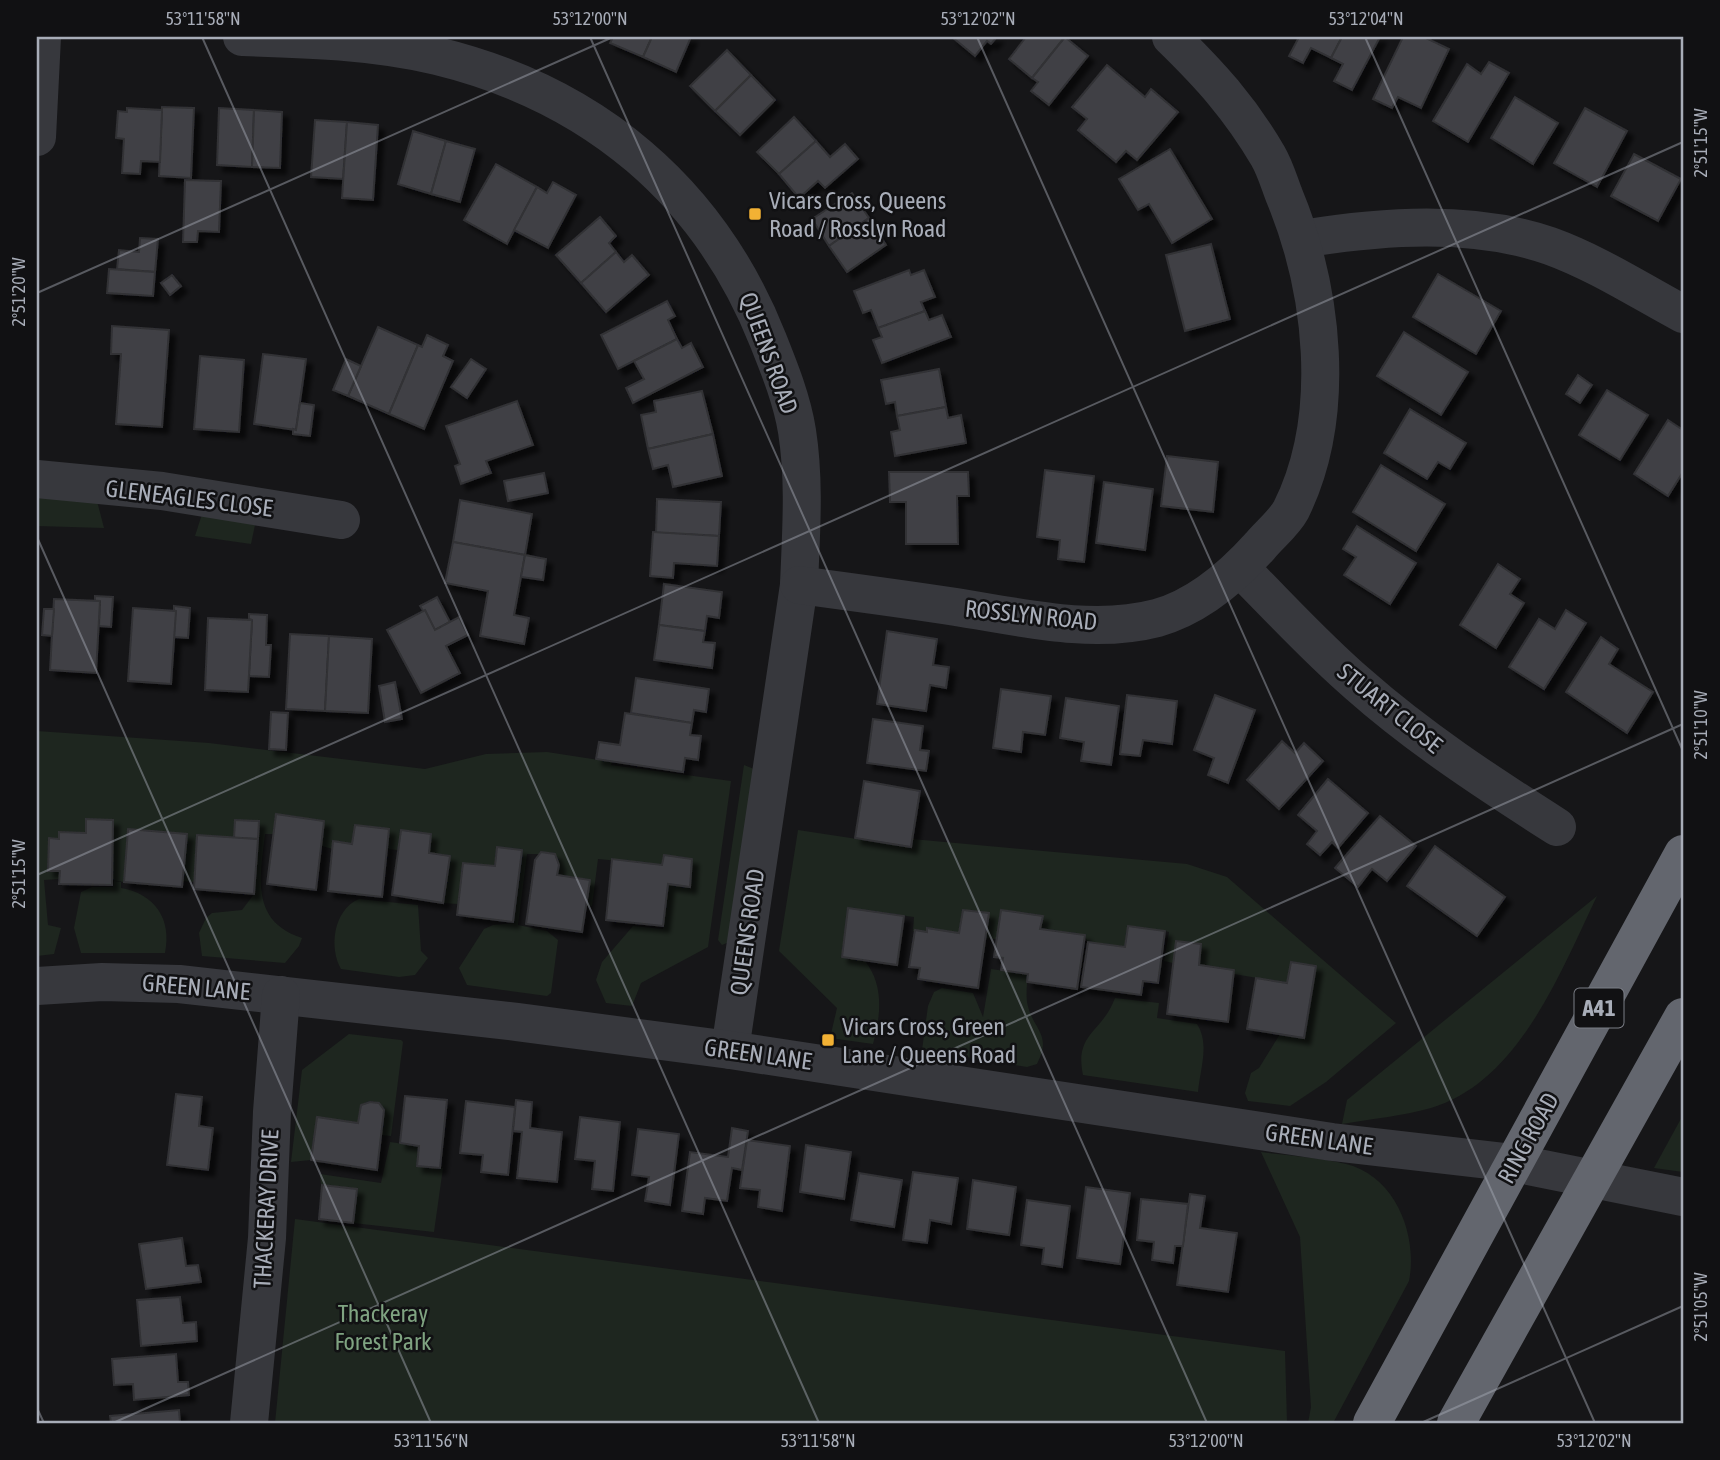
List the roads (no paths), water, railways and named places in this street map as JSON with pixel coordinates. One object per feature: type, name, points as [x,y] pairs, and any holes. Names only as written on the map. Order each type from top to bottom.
[{"type":"highway","name":"RING ROAD","points":[[1372,1423],[1683,853]]},
{"type":"highway","points":[[1456,1423],[1683,1017]]},
{"type":"street","points":[[37,137],[42,37]]},
{"type":"street","name":"QUEENS ROAD","points":[[242,37],[381,45],[477,67],[557,100],[616,136],[648,163],[690,205],[741,278],[783,378],[797,429],[802,469],[799,584],[730,1050]]},
{"type":"street","name":"ROSSLYN ROAD","points":[[799,584],[1058,623],[1129,623],[1158,618],[1186,606],[1240,568],[1290,512],[1312,448],[1320,377],[1317,309],[1302,239],[1269,158],[1218,82],[1171,37]]},
{"type":"street","points":[[1302,239],[1393,227],[1484,232],[1523,238],[1580,260],[1683,314]]},
{"type":"street","name":"GLENEAGLES CLOSE","points":[[37,479],[162,491],[341,520]]},
{"type":"street","name":"STUART CLOSE","points":[[1240,568],[1340,668],[1399,718],[1478,777],[1557,827]]},
{"type":"street","name":"GREEN LANE","points":[[37,986],[130,982],[281,995],[730,1050],[1332,1142],[1514,1163],[1592,1177],[1683,1198]]},
{"type":"street","name":"THACKERAY DRIVE","points":[[248,1423],[267,1238],[272,1112],[281,995]]},
{"type":"place","name":"Vicars Cross, Queens Road / Rosslyn Road","points":[[755,214]]},
{"type":"place","name":"Vicars Cross, Green Lane / Queens Road","points":[[828,1040]]},
{"type":"park label","name":"Thackeray Forest Park","points":[[383,1327]]}]
